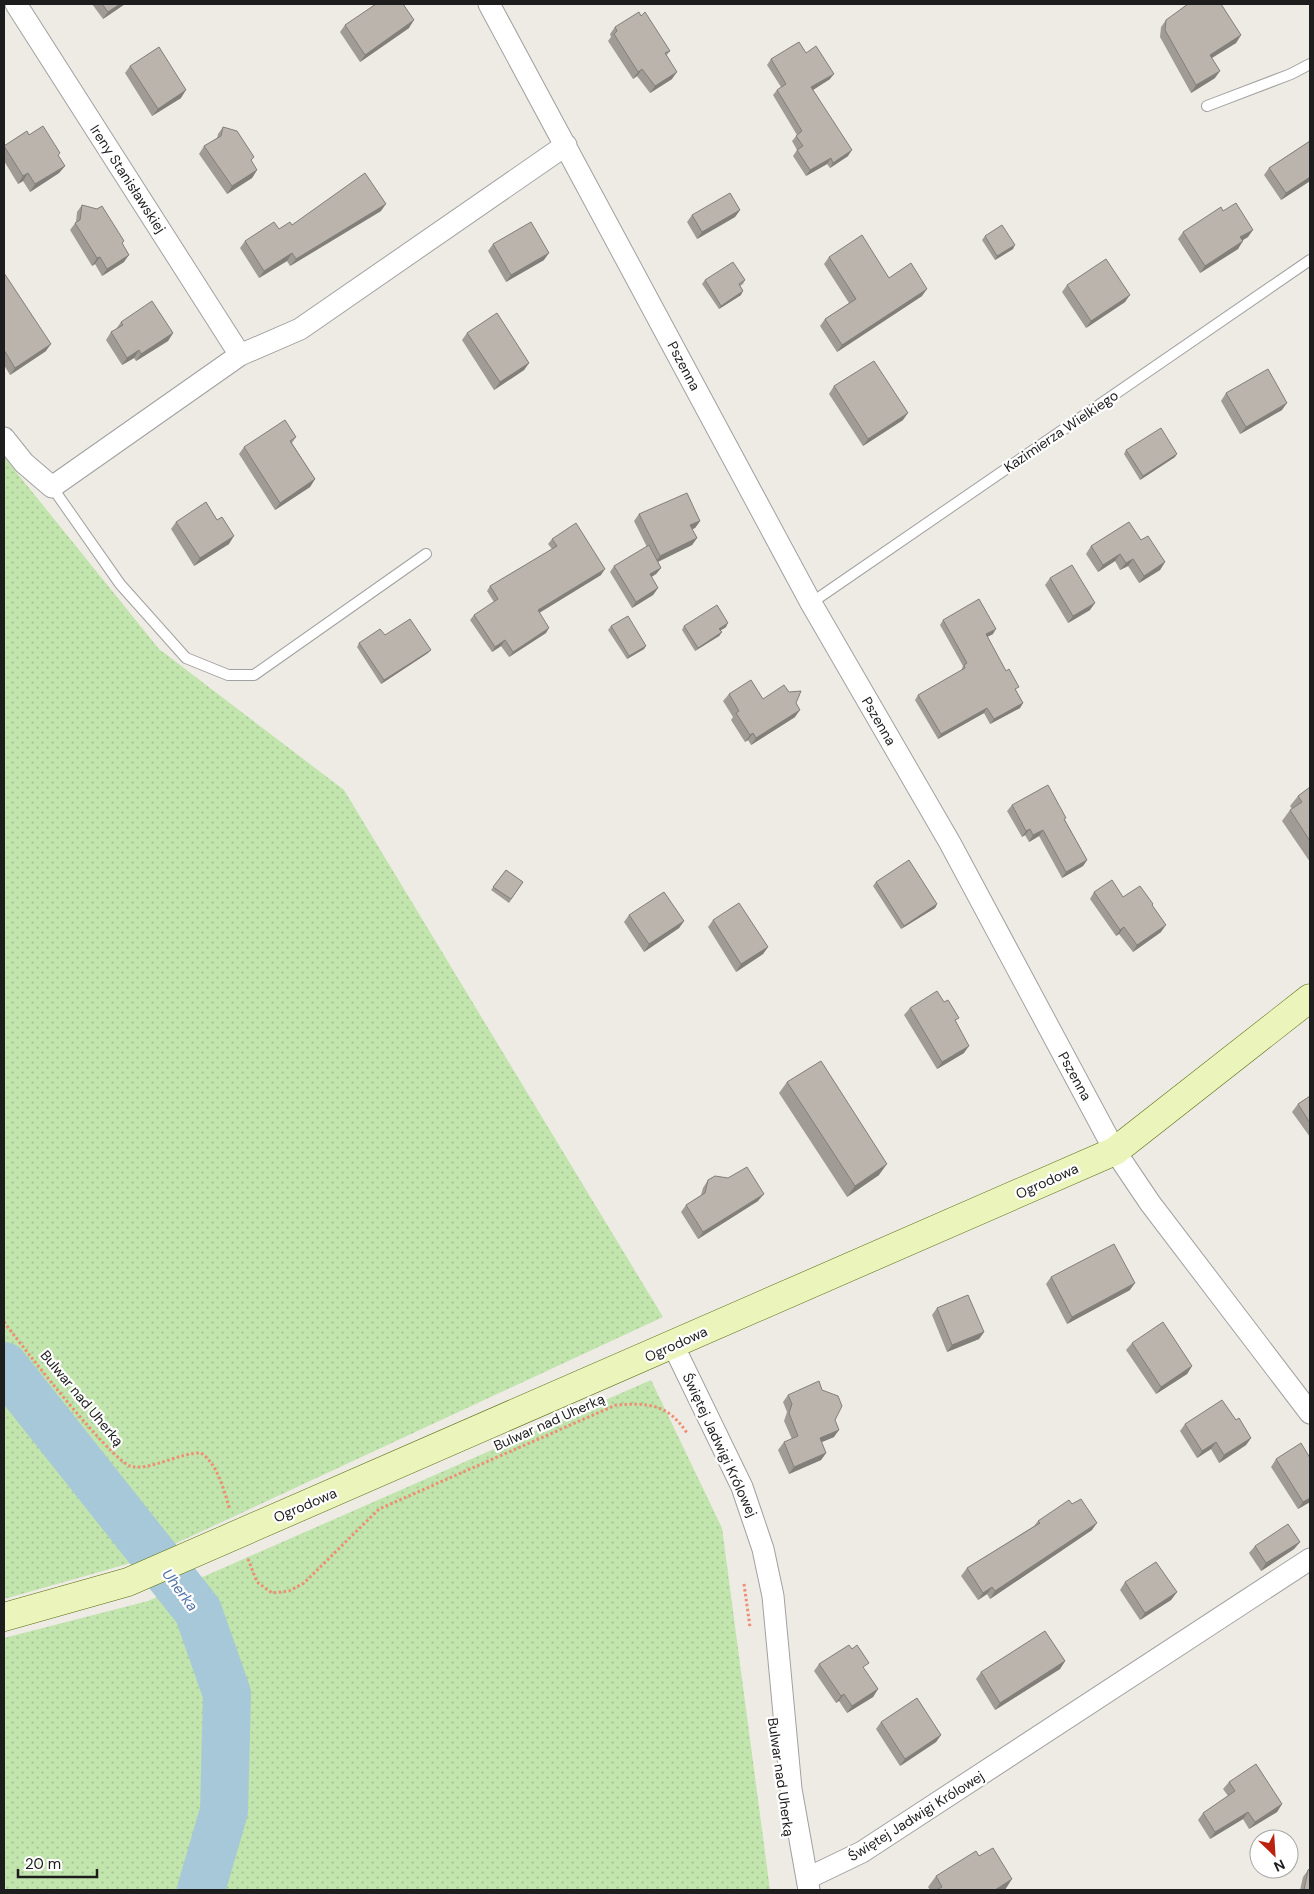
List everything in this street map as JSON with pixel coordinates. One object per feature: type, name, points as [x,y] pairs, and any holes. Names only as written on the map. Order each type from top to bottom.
[{"type":"street","name":"Ireny Stanisławskiej","points":[[16,4],[240,354]]},
{"type":"street","name":"Pszenna","points":[[489,4],[811,603],[950,843],[1115,1150],[1150,1203],[1310,1413]]},
{"type":"street","points":[[4,438],[24,463],[52,487],[240,354],[300,329],[566,145]]},
{"type":"street","name":"Ogrodowa","points":[[4,1617],[128,1582],[193,1555],[1115,1150],[1310,998]]},
{"type":"street","name":"Świętej Jadwigi Królowej","points":[[673,1345],[742,1487],[763,1549],[773,1596],[791,1789],[809,1884],[862,1852],[1310,1559]]},
{"type":"lane","points":[[1207,106],[1291,74],[1310,64]]},
{"type":"lane","name":"Kazimierza Wielkiego","points":[[811,603],[1310,260]]},
{"type":"lane","points":[[52,487],[120,584],[186,658],[228,674],[254,675],[426,554]]},
{"type":"path","name":"Bulwar nad Uherką","points":[[4,1322],[94,1433],[117,1457],[130,1466],[144,1466],[201,1453],[207,1457],[216,1473],[233,1517]]},
{"type":"path","name":"Bulwar nad Uherką","points":[[244,1550],[257,1582],[272,1594],[290,1591],[304,1583],[379,1509],[616,1405],[644,1403],[662,1407],[689,1437]]},
{"type":"path","points":[[742,1574],[750,1634]]},
{"type":"green space","points":[[4,457],[159,649],[344,790],[663,1317],[138,1561],[4,1599]]},
{"type":"green space","points":[[651,1380],[722,1528],[770,1890],[4,1890],[4,1638],[148,1601]]},
{"type":"building","points":[[102,4],[120,4],[108,12]]},
{"type":"building","points":[[376,4],[403,4],[414,20],[365,55],[345,25]]},
{"type":"building","points":[[1188,4],[1221,4],[1241,35],[1210,55],[1220,71],[1196,85],[1165,30],[1166,20]]},
{"type":"building","points":[[639,12],[641,16],[645,12],[670,51],[665,53],[677,72],[655,86],[642,69],[638,72],[614,34],[617,31],[615,27]]},
{"type":"building","points":[[799,42],[806,53],[816,46],[834,74],[811,87],[852,150],[833,163],[831,158],[810,170],[797,150],[803,146],[796,136],[802,131],[777,90],[786,84],[771,59]]},
{"type":"building","points":[[159,47],[186,90],[158,109],[130,66]]},
{"type":"building","points":[[43,126],[60,153],[58,155],[65,166],[35,184],[28,173],[23,176],[4,146],[27,131],[29,135]]},
{"type":"building","points":[[223,127],[237,131],[254,157],[251,160],[257,170],[232,186],[204,146],[221,136]]},
{"type":"building","points":[[1310,141],[1310,177],[1286,193],[1269,168]]},
{"type":"building","points":[[365,173],[386,204],[296,259],[292,253],[264,271],[245,241],[274,222],[279,229],[290,222],[292,225]]},
{"type":"building","points":[[730,193],[740,210],[702,232],[692,215]]},
{"type":"building","points":[[1236,203],[1253,230],[1240,237],[1243,241],[1205,266],[1183,232],[1221,207],[1223,211]]},
{"type":"building","points":[[82,205],[97,209],[102,206],[124,241],[122,243],[129,255],[107,269],[100,257],[97,258],[75,223],[80,220]]},
{"type":"building","points":[[531,222],[549,253],[511,275],[493,244]]},
{"type":"building","points":[[1002,225],[1015,245],[997,256],[985,236]]},
{"type":"building","points":[[862,235],[889,278],[911,263],[927,289],[842,345],[825,319],[856,299],[829,257]]},
{"type":"building","points":[[1106,259],[1130,295],[1091,321],[1067,285]]},
{"type":"building","points":[[733,262],[745,280],[739,284],[743,291],[721,306],[705,280]]},
{"type":"building","points":[[4,273],[51,344],[15,368],[4,350]]},
{"type":"building","points":[[152,301],[173,333],[141,354],[139,350],[127,358],[111,332],[123,325],[121,322]]},
{"type":"building","points":[[497,313],[529,363],[500,382],[467,333]]},
{"type":"building","points":[[874,361],[908,413],[868,439],[834,386]]},
{"type":"building","points":[[1268,369],[1287,403],[1246,427],[1226,393]]},
{"type":"building","points":[[285,420],[296,437],[290,441],[315,479],[280,503],[244,447]]},
{"type":"building","points":[[1161,428],[1177,454],[1143,476],[1126,450]]},
{"type":"building","points":[[687,493],[700,521],[690,525],[697,538],[660,556],[639,514]]},
{"type":"building","points":[[206,502],[217,520],[222,517],[234,536],[200,558],[176,522]]},
{"type":"building","points":[[1129,522],[1141,540],[1148,536],[1165,562],[1144,576],[1133,559],[1126,563],[1120,554],[1103,565],[1091,546]]},
{"type":"building","points":[[576,523],[605,569],[538,610],[549,628],[513,652],[505,640],[495,647],[474,615],[498,599],[490,586],[557,546],[552,539]]},
{"type":"building","points":[[649,545],[661,568],[650,574],[658,588],[636,602],[614,566]]},
{"type":"building","points":[[1072,565],[1095,603],[1073,616],[1050,578]]},
{"type":"building","points":[[979,599],[996,629],[986,634],[1006,671],[1009,669],[1019,687],[1015,689],[1023,703],[994,719],[987,708],[941,734],[918,695],[965,668],[964,665],[967,663],[943,620]]},
{"type":"building","points":[[717,605],[728,623],[719,629],[722,632],[698,648],[684,626]]},
{"type":"building","points":[[628,616],[646,646],[629,656],[611,626]]},
{"type":"building","points":[[410,619],[431,650],[384,680],[359,643],[380,629],[385,635]]},
{"type":"building","points":[[751,680],[763,699],[784,685],[789,692],[801,691],[796,703],[800,710],[756,738],[753,733],[750,735],[736,713],[739,711],[729,694]]},
{"type":"building","points":[[1048,785],[1087,860],[1066,872],[1043,830],[1033,835],[1030,829],[1026,831],[1012,805]]},
{"type":"building","points":[[1310,787],[1310,841],[1290,810],[1302,802],[1298,796]]},
{"type":"building","points":[[909,860],[937,904],[904,926],[876,882]]},
{"type":"building","points":[[506,870],[523,882],[511,899],[493,887]]},
{"type":"building","points":[[1112,880],[1123,897],[1140,886],[1166,925],[1137,945],[1124,927],[1120,930],[1094,892]]},
{"type":"building","points":[[664,892],[684,921],[649,944],[629,915]]},
{"type":"building","points":[[739,903],[768,947],[741,964],[713,920]]},
{"type":"building","points":[[937,991],[944,1002],[948,1000],[959,1018],[955,1020],[969,1046],[942,1062],[910,1008]]},
{"type":"building","points":[[821,1061],[887,1164],[855,1186],[787,1082]]},
{"type":"building","points":[[1310,1096],[1310,1123],[1298,1104]]},
{"type":"building","points":[[747,1167],[764,1194],[703,1232],[686,1205],[705,1193],[708,1180],[715,1176],[728,1178]]},
{"type":"building","points":[[1114,1244],[1135,1283],[1072,1317],[1051,1277]]},
{"type":"building","points":[[968,1295],[984,1332],[952,1345],[937,1308]]},
{"type":"building","points":[[1163,1322],[1192,1366],[1161,1387],[1132,1343]]},
{"type":"building","points":[[819,1381],[822,1390],[838,1396],[842,1406],[835,1420],[839,1430],[820,1438],[826,1453],[794,1467],[784,1442],[798,1436],[789,1413],[792,1404],[788,1395]]},
{"type":"building","points":[[1222,1400],[1236,1420],[1239,1418],[1251,1438],[1224,1455],[1216,1442],[1202,1451],[1185,1424]]},
{"type":"building","points":[[1301,1443],[1310,1458],[1310,1498],[1303,1502],[1276,1459]]},
{"type":"building","points":[[1081,1499],[1097,1523],[995,1591],[992,1587],[983,1593],[967,1568],[1040,1523],[1038,1521],[1069,1500],[1072,1504]]},
{"type":"building","points":[[1288,1524],[1300,1542],[1266,1563],[1255,1546]]},
{"type":"building","points":[[1156,1562],[1177,1592],[1145,1613],[1125,1582]]},
{"type":"building","points":[[1045,1631],[1065,1661],[1000,1703],[981,1672]]},
{"type":"building","points":[[849,1645],[852,1649],[857,1645],[869,1663],[863,1667],[878,1689],[852,1706],[844,1694],[841,1696],[819,1664]]},
{"type":"building","points":[[917,1698],[941,1735],[905,1759],[881,1722]]},
{"type":"building","points":[[1256,1764],[1282,1804],[1255,1822],[1248,1812],[1215,1832],[1203,1813],[1235,1791],[1229,1782]]},
{"type":"building","points":[[993,1848],[1012,1879],[995,1890],[936,1890],[942,1887],[936,1876],[976,1851],[979,1856]]},
{"type":"building","points":[[1310,1868],[1310,1890],[1304,1890],[1308,1870]]},
{"type":"waterway","name":"Uherka","points":[[4,1366],[198,1611],[227,1694],[224,1811],[201,1890]]}]
